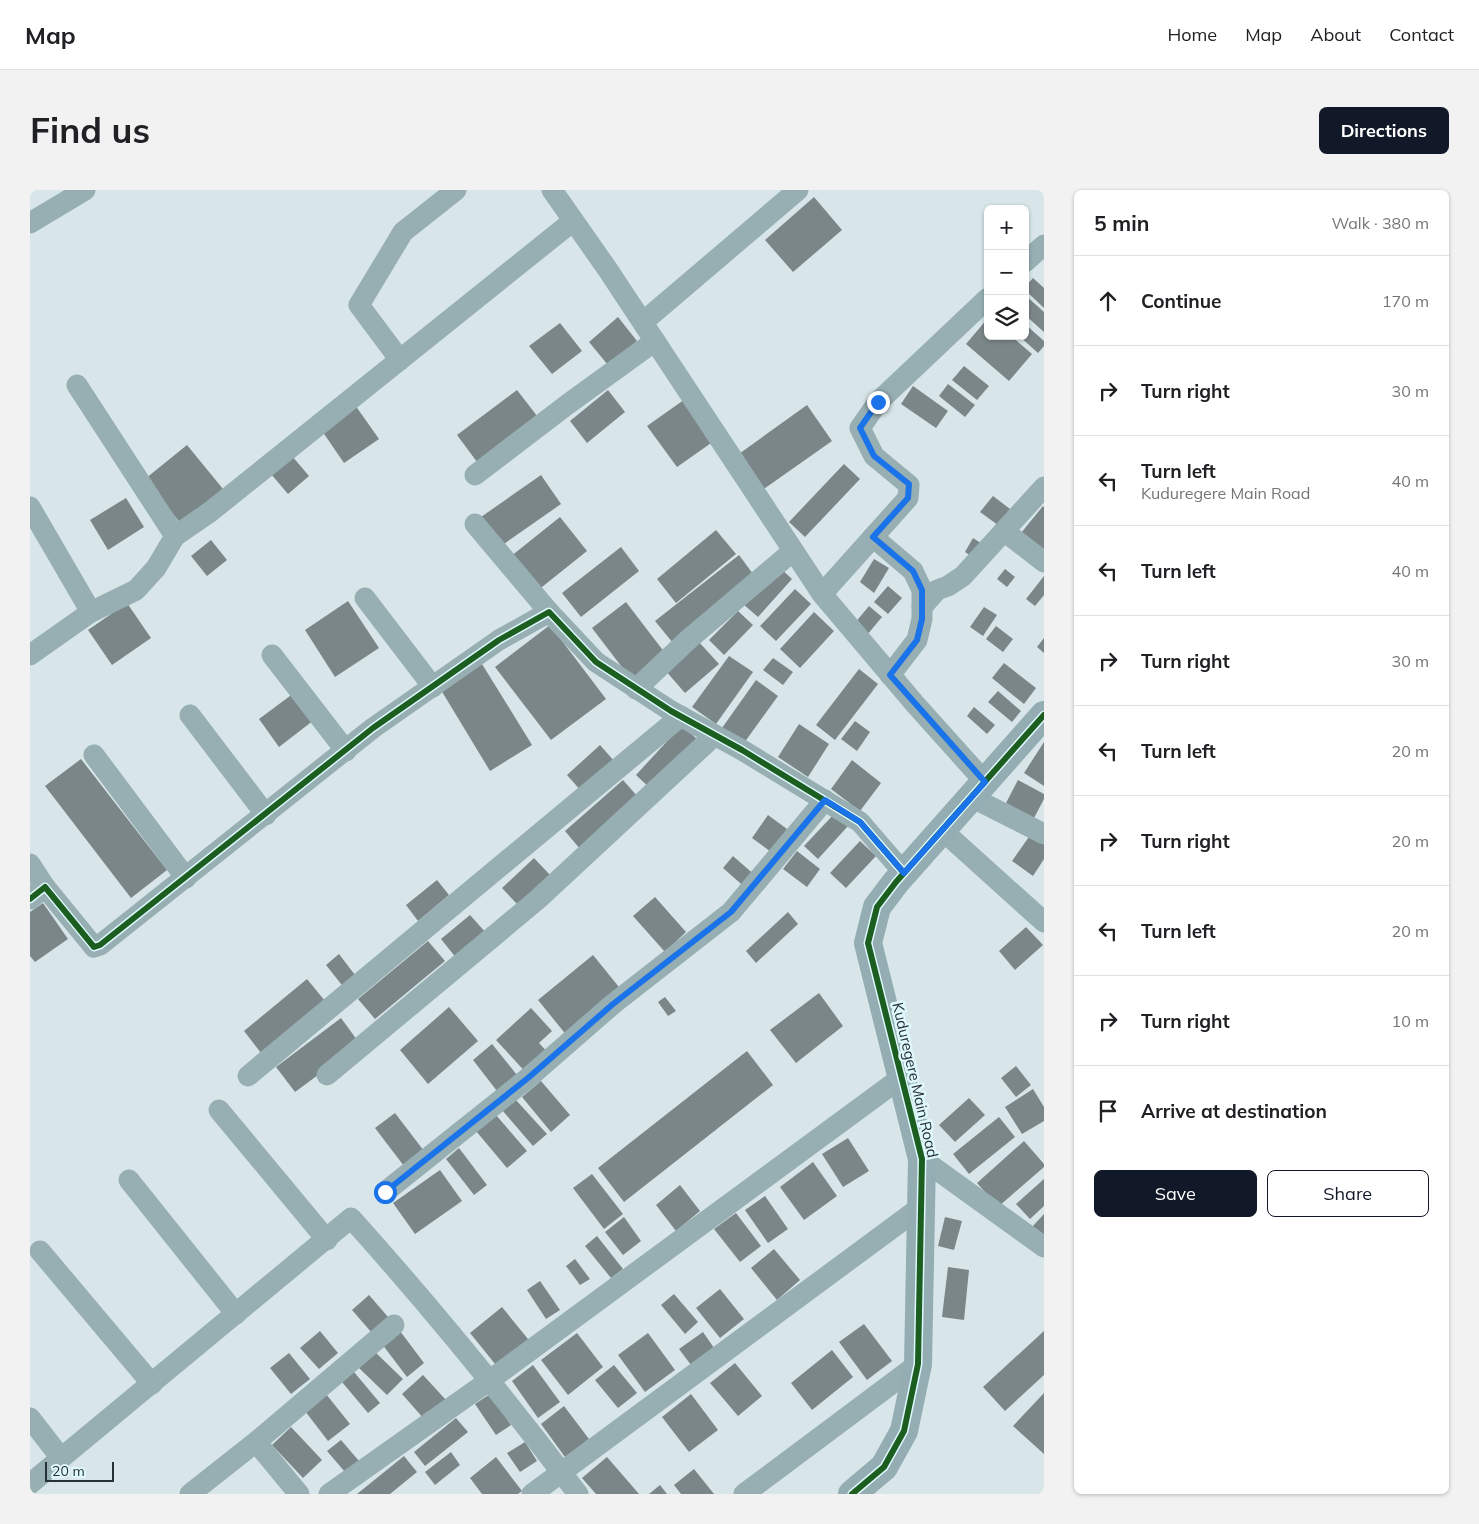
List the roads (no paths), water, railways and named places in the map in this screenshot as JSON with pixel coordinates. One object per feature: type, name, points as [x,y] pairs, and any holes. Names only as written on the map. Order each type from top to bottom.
[{"type":"street","points":[[30,223],[85,190]]},
{"type":"street","points":[[400,360],[359,305],[402,232],[456,190]]},
{"type":"street","points":[[552,190],[655,341],[822,594],[890,675],[978,790],[1044,834]]},
{"type":"street","points":[[642,322],[798,190]]},
{"type":"street","points":[[30,655],[91,612],[136,590],[156,568],[175,536],[210,512],[574,221]]},
{"type":"street","points":[[1029,258],[1044,245]]},
{"type":"street","points":[[822,594],[908,498],[909,484],[874,456],[860,428],[878,402],[984,302]]},
{"type":"street","points":[[475,475],[655,341]]},
{"type":"street","points":[[78,385],[175,536]]},
{"type":"street","points":[[922,607],[937,590],[948,586],[962,576],[1044,487]]},
{"type":"street","points":[[30,507],[91,612]]},
{"type":"street","points":[[475,524],[549,612],[596,662],[636,689],[860,822],[904,873]]},
{"type":"street","points":[[1004,531],[1044,562]]},
{"type":"street","points":[[873,537],[913,571],[922,590],[922,619],[917,640],[890,675]]},
{"type":"street","points":[[636,689],[688,639],[794,551]]},
{"type":"street","points":[[366,598],[432,687]]},
{"type":"street","points":[[30,864],[38,893],[94,947],[100,945],[266,815],[373,728],[499,640],[549,612]]},
{"type":"street","points":[[272,655],[346,751]]},
{"type":"street","points":[[190,715],[266,815]]},
{"type":"street","name":"Kuduregere Main Road","points":[[852,1494],[884,1467],[904,1431],[918,1364],[922,1159],[868,942],[877,907],[904,873],[1044,715]]},
{"type":"street","points":[[248,1076],[681,716]]},
{"type":"street","points":[[328,1074],[537,900],[715,735]]},
{"type":"street","points":[[94,755],[186,878]]},
{"type":"street","points":[[385,1192],[528,1078],[613,1004],[731,912],[825,800]]},
{"type":"street","points":[[942,830],[1044,922]]},
{"type":"street","points":[[328,1494],[490,1380],[902,1077]]},
{"type":"street","points":[[219,1110],[327,1240]]},
{"type":"street","points":[[922,1159],[1044,1248]]},
{"type":"street","points":[[129,1180],[236,1314]]},
{"type":"street","points":[[532,1494],[922,1206]]},
{"type":"street","points":[[30,1484],[327,1240],[351,1218],[408,1282],[490,1380],[578,1494]]},
{"type":"street","points":[[40,1252],[152,1384]]},
{"type":"street","points":[[190,1494],[256,1442],[394,1325]]},
{"type":"street","points":[[744,1494],[918,1364]]},
{"type":"street","points":[[30,1418],[61,1458]]},
{"type":"street","points":[[256,1442],[300,1494]]}]
